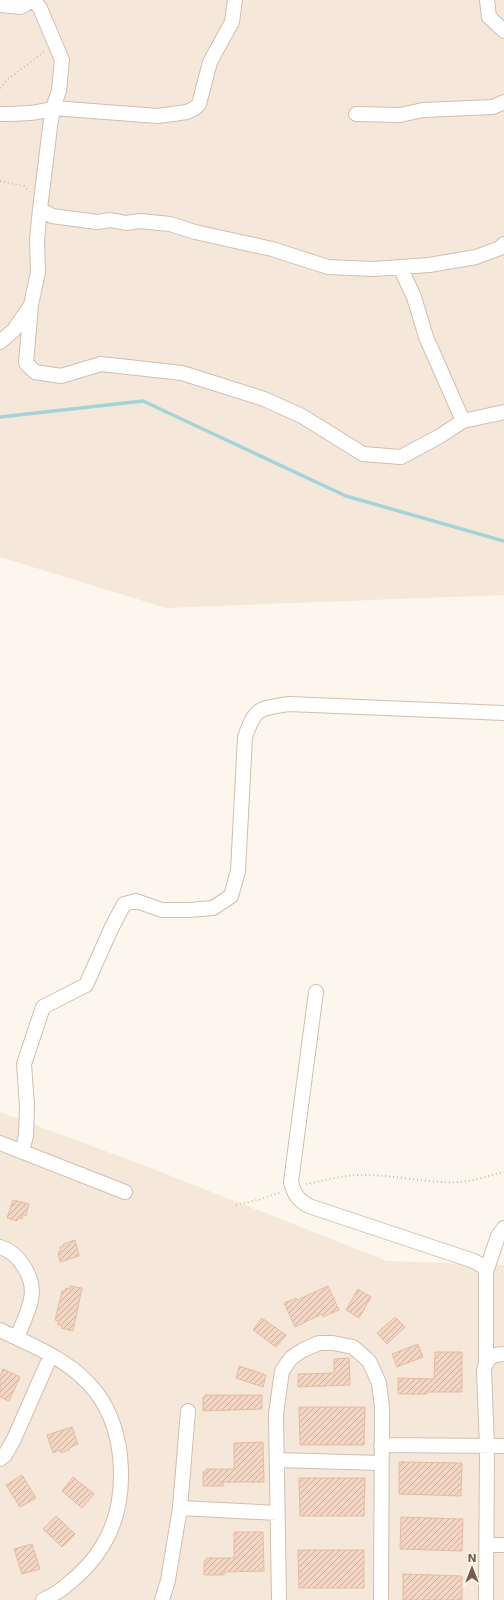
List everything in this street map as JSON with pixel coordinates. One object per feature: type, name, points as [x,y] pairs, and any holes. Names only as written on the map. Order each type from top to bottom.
[{"type":"street","points":[[0,5],[20,8],[33,0],[40,8],[62,60],[62,73],[59,91],[53,108],[40,210],[37,240],[38,272],[31,305],[26,363],[36,372],[61,376],[101,364],[182,373],[264,399],[302,416],[363,454],[400,457],[440,436],[463,421],[504,412]]},
{"type":"street","points":[[0,114],[39,113],[53,108],[158,116],[187,112],[199,104],[210,62],[232,22],[235,0]]},
{"type":"street","points":[[488,0],[489,17],[504,31]]},
{"type":"street","points":[[356,114],[400,115],[423,110],[493,107],[504,102]]},
{"type":"street","points":[[40,210],[52,216],[97,222],[112,220],[126,223],[140,221],[170,224],[195,232],[272,249],[328,268],[374,269],[430,265],[476,257],[503,247]]},
{"type":"street","points":[[400,267],[414,297],[426,337],[463,421]]},
{"type":"street","points":[[0,342],[14,330],[31,305]]},
{"type":"street","points":[[22,1151],[26,1136],[27,1105],[24,1064],[43,1007],[86,985],[124,904],[136,901],[162,910],[195,910],[214,908],[231,896],[238,871],[245,737],[252,717],[263,708],[289,704],[504,713]]},
{"type":"street","points":[[316,992],[291,1182],[294,1194],[309,1206],[474,1261],[484,1267],[486,1272]]},
{"type":"street","points":[[0,1143],[125,1192]]},
{"type":"street","points":[[486,1600],[487,1446],[484,1370],[486,1361],[486,1272],[498,1236],[504,1228]]},
{"type":"street","points":[[0,1247],[7,1249],[19,1259],[27,1270],[32,1283],[32,1297],[16,1338]]},
{"type":"street","points":[[0,1330],[51,1355],[75,1370],[96,1393],[107,1411],[116,1434],[121,1474],[116,1510],[103,1544],[92,1562],[77,1577],[43,1600]]},
{"type":"street","points":[[279,1600],[276,1414],[282,1371],[291,1358],[303,1350],[319,1343],[333,1343],[353,1347],[369,1361],[379,1383],[382,1406],[381,1600]]},
{"type":"street","points":[[486,1361],[494,1354],[504,1354]]},
{"type":"street","points":[[0,1459],[14,1439],[51,1355]]},
{"type":"street","points":[[162,1600],[168,1580],[180,1508],[188,1411]]},
{"type":"street","points":[[381,1445],[504,1446]]},
{"type":"street","points":[[277,1460],[381,1463]]},
{"type":"street","points":[[180,1508],[278,1513]]},
{"type":"street","points":[[487,1545],[504,1546]]},
{"type":"path","points":[[0,88],[8,79],[45,51],[57,46]]},
{"type":"path","points":[[0,181],[24,186],[40,210]]},
{"type":"path","points":[[236,1205],[261,1199],[293,1187],[341,1177],[380,1175],[442,1182],[467,1181],[504,1172]]},
{"type":"shaded area","points":[[0,0],[504,0],[504,595],[166,608],[0,557]]},
{"type":"shaded area","points":[[0,1112],[151,1168],[387,1261],[504,1265],[504,1600],[0,1600]]},
{"type":"building","points":[[13,1200],[29,1204],[26,1216],[23,1215],[22,1219],[18,1218],[17,1221],[7,1218]]},
{"type":"building","points":[[75,1240],[79,1256],[60,1262],[58,1252],[61,1251],[60,1247],[64,1246],[63,1244]]},
{"type":"building","points":[[70,1286],[82,1288],[73,1331],[61,1328],[62,1325],[58,1325],[58,1321],[55,1320],[62,1291],[65,1291],[66,1288],[70,1289]]},
{"type":"building","points":[[328,1286],[339,1310],[323,1317],[322,1314],[295,1327],[284,1303],[296,1298],[297,1300]]},
{"type":"building","points":[[358,1289],[371,1297],[359,1318],[346,1310]]},
{"type":"building","points":[[395,1317],[405,1327],[387,1344],[377,1333]]},
{"type":"building","points":[[262,1318],[286,1335],[276,1347],[253,1330]]},
{"type":"building","points":[[418,1344],[423,1357],[397,1367],[392,1354]]},
{"type":"building","points":[[435,1352],[462,1352],[462,1392],[398,1394],[398,1378],[434,1379]]},
{"type":"building","points":[[349,1358],[350,1385],[298,1387],[298,1374],[334,1373],[334,1359]]},
{"type":"building","points":[[239,1366],[266,1375],[263,1387],[236,1378]]},
{"type":"building","points":[[3,1369],[20,1377],[9,1401],[0,1397],[0,1376]]},
{"type":"building","points":[[205,1395],[262,1395],[262,1409],[203,1411],[203,1397],[205,1397]]},
{"type":"building","points":[[299,1407],[365,1407],[364,1445],[300,1445]]},
{"type":"building","points":[[72,1427],[78,1444],[61,1453],[60,1450],[53,1453],[47,1435]]},
{"type":"building","points":[[263,1442],[264,1482],[223,1482],[223,1486],[203,1486],[203,1472],[206,1472],[206,1469],[234,1469],[234,1443]]},
{"type":"building","points":[[399,1462],[462,1463],[461,1496],[399,1494]]},
{"type":"building","points":[[22,1475],[36,1498],[20,1507],[6,1485]]},
{"type":"building","points":[[73,1477],[94,1494],[82,1508],[62,1491]]},
{"type":"building","points":[[299,1478],[365,1478],[364,1516],[300,1516]]},
{"type":"building","points":[[56,1516],[75,1534],[62,1547],[43,1529]]},
{"type":"building","points":[[401,1517],[463,1519],[462,1551],[400,1549]]},
{"type":"building","points":[[234,1532],[263,1532],[264,1571],[224,1572],[224,1575],[204,1575],[204,1561],[206,1561],[206,1558],[234,1558]]},
{"type":"building","points":[[32,1544],[40,1569],[22,1574],[14,1549]]},
{"type":"building","points":[[298,1550],[364,1550],[364,1588],[299,1588]]},
{"type":"building","points":[[403,1574],[462,1576],[462,1600],[403,1600]]},
{"type":"waterway","points":[[0,417],[143,401],[346,496],[504,541]]}]
